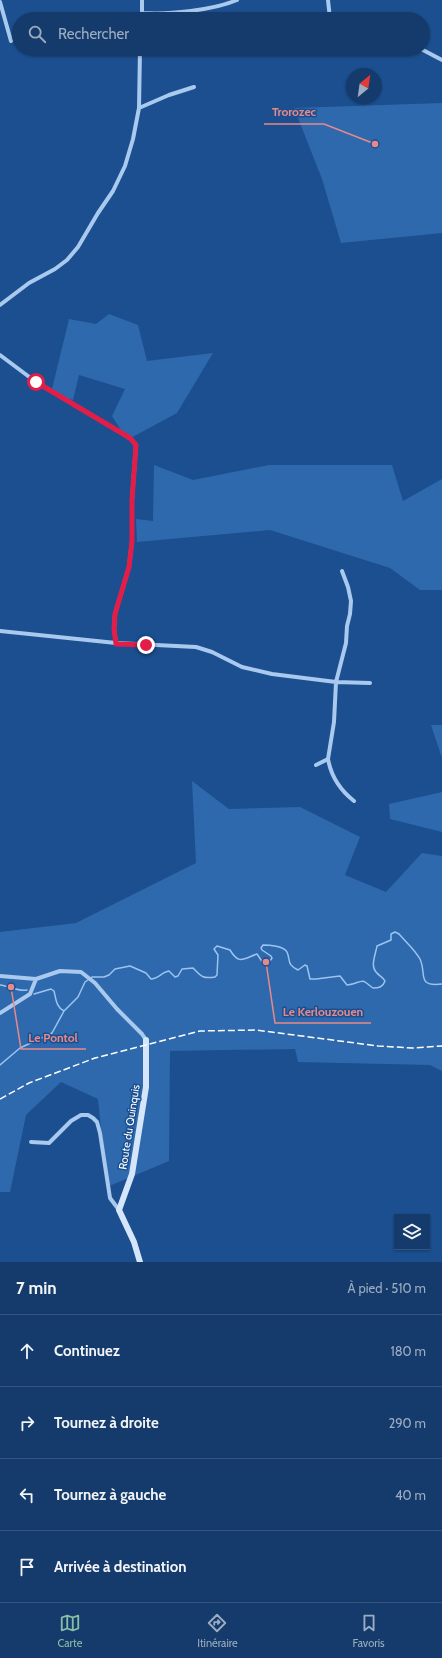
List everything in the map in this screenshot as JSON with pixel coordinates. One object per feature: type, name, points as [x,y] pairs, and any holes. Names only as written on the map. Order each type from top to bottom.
[{"type":"street","points":[[142,0],[143,12]]},
{"type":"street","points":[[174,12],[226,5],[237,0]]},
{"type":"street","points":[[328,0],[329,12]]},
{"type":"street","points":[[0,2],[11,41]]},
{"type":"street","points":[[430,54],[442,60]]},
{"type":"street","points":[[0,305],[29,283],[55,269],[67,260],[78,247],[120,177],[133,139],[139,108],[140,56]]},
{"type":"street","points":[[139,108],[169,95],[194,87]]},
{"type":"street","points":[[0,355],[36,382],[130,438],[136,445],[132,500],[132,541],[129,567],[115,614],[114,629],[116,644]]},
{"type":"street","points":[[342,572],[348,587],[351,601],[346,643],[336,682],[334,722],[328,759],[340,789],[354,801]]},
{"type":"street","points":[[0,631],[116,644],[196,647],[212,652],[242,667],[272,674],[336,682],[370,683]]},
{"type":"street","points":[[316,765],[328,759]]},
{"type":"street","name":"Route du Quinquis","points":[[36,979],[60,971],[82,972],[95,983],[146,1040],[146,1087],[132,1174],[119,1210]]},
{"type":"street","points":[[0,976],[36,979],[30,994],[0,1012]]},
{"type":"street","points":[[31,1142],[49,1143],[71,1121],[81,1115],[88,1115],[97,1122],[110,1198],[119,1210],[134,1242],[140,1262]]},
{"type":"shaded area","points":[[442,103],[442,233],[341,243],[322,179],[294,108]]},
{"type":"shaded area","points":[[109,314],[138,325],[147,361],[213,353],[177,413],[127,440],[112,416],[125,389],[79,375],[73,400],[51,393],[69,319],[96,324]]},
{"type":"shaded area","points":[[154,465],[193,480],[269,465],[392,465],[403,501],[442,479],[442,590],[420,590],[390,568],[270,530],[137,542],[136,519],[153,521]]},
{"type":"shaded area","points":[[431,725],[442,725],[442,758]]},
{"type":"shaded area","points":[[192,781],[229,809],[300,807],[360,837],[345,875],[386,892],[422,853],[442,856],[442,1071],[430,1065],[298,1062],[295,1049],[170,1051],[169,1161],[107,1187],[98,1099],[61,1082],[26,1115],[10,1192],[0,1192],[0,932],[76,923],[196,863]]},
{"type":"shaded area","points":[[442,792],[442,832],[390,819],[389,804]]},
{"type":"waterway","points":[[0,1065],[20,1048],[52,1033],[64,1011],[78,997],[85,982],[92,977],[104,977],[109,975],[115,969],[130,966],[146,973],[151,979],[169,971],[175,977],[178,976],[182,969],[193,968],[202,976],[207,978],[215,977],[217,975],[218,955],[214,949],[217,946],[230,950],[236,958],[242,960],[257,954],[263,963],[270,961],[272,958],[262,950],[261,948],[263,945],[280,947],[287,952],[290,964],[294,968],[298,970],[305,965],[307,966],[310,979],[340,976],[347,985],[364,981],[375,988],[382,986],[385,981],[376,972],[373,966],[377,946],[391,940],[391,934],[395,932],[399,934],[413,949],[420,959],[425,981],[434,984],[442,984]]},
{"type":"waterway","points":[[0,985],[20,990],[27,990]]},
{"type":"waterway","points":[[34,994],[51,989],[54,991],[58,1005],[64,1011]]},
{"type":"railway","points":[[0,1099],[29,1083],[95,1058],[200,1031],[256,1030],[378,1046],[412,1048],[442,1046]]},
{"type":"place","name":"Trorozec","points":[[375,144]]},
{"type":"place","name":"Le Kerlouzouen","points":[[266,962]]},
{"type":"place","name":"Le Pontol","points":[[11,987]]},
{"type":"route","points":[[36,382],[130,438],[136,445],[132,500],[132,541],[129,567],[115,614],[114,629],[116,644],[146,645]]}]
